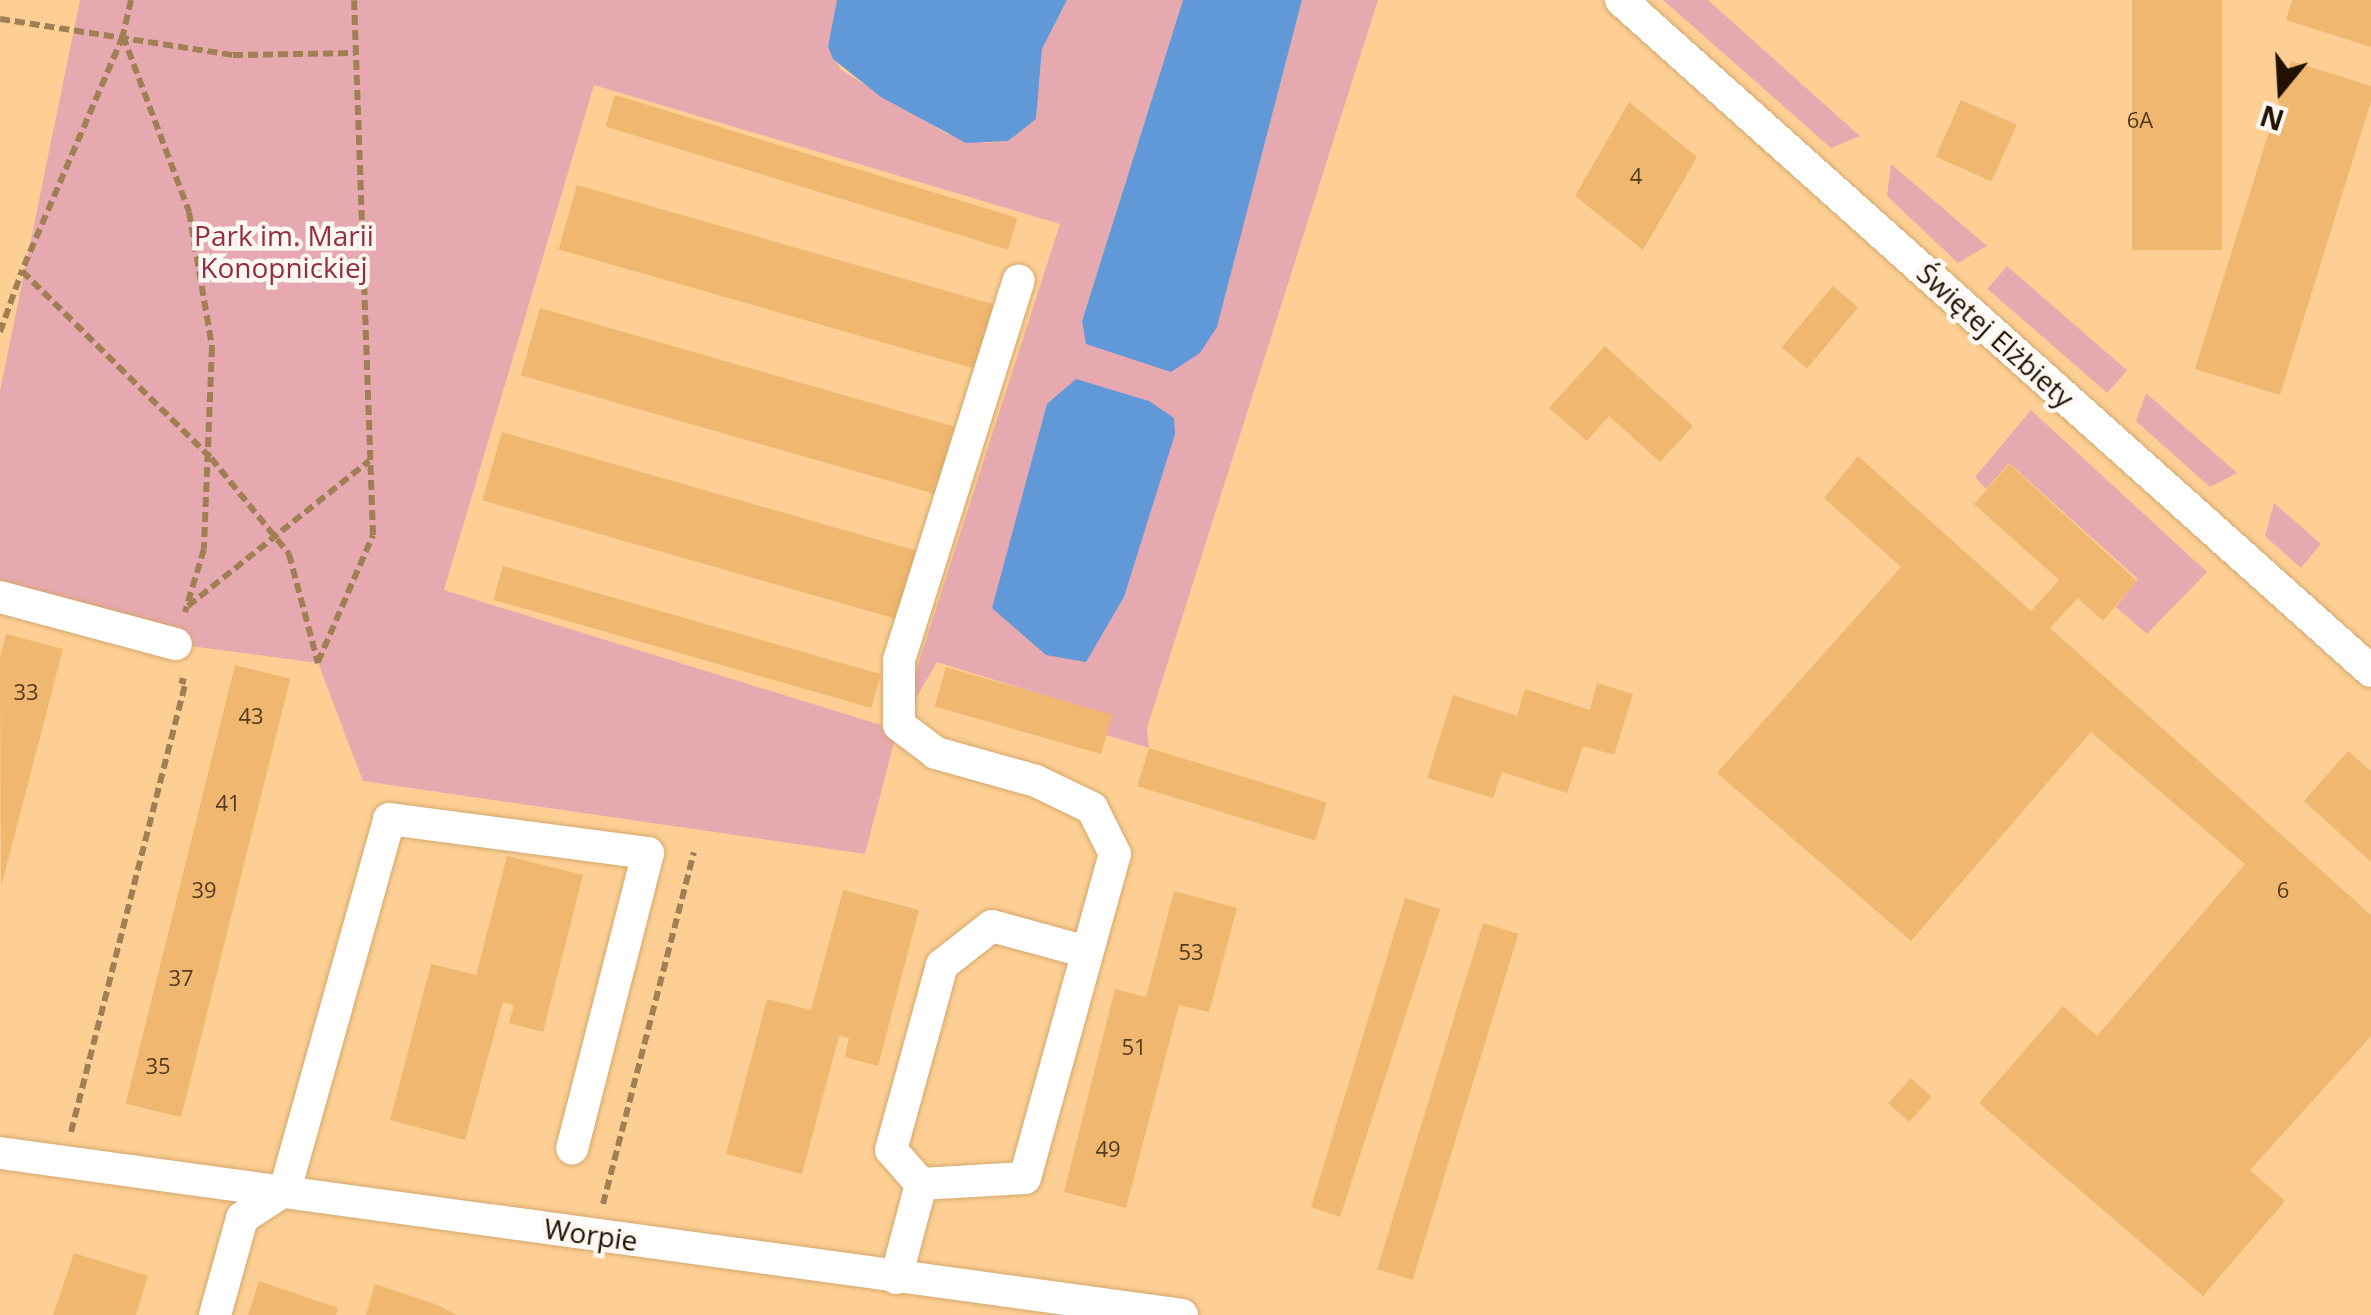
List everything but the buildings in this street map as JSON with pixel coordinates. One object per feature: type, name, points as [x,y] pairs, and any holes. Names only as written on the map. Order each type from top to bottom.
[{"type":"street","name":"Świętej Elżbiety","points":[[1621,0],[2371,670]]},
{"type":"street","points":[[921,1184],[1025,1178],[1114,854],[1092,808],[1036,781],[936,752],[899,724],[899,660],[1019,280]]},
{"type":"street","points":[[0,596],[176,644]]},
{"type":"street","points":[[215,1315],[242,1218],[285,1190],[388,819],[648,853],[572,1148]]},
{"type":"street","points":[[921,1184],[890,1150],[942,964],[992,926],[1087,952]]},
{"type":"street","name":"Worpie","points":[[0,1153],[1182,1315]]},
{"type":"street","points":[[896,1278],[921,1184]]},
{"type":"path","points":[[0,332],[22,271],[123,36],[131,0]]},
{"type":"path","points":[[22,271],[212,458],[289,554],[318,662],[373,535],[354,0]]},
{"type":"path","points":[[0,19],[233,55],[355,53]]},
{"type":"path","points":[[64,1162],[186,682],[161,676],[176,644],[204,549],[212,458],[212,348],[190,212],[123,36]]},
{"type":"path","points":[[187,607],[370,460]]},
{"type":"path","points":[[595,1234],[694,853]]},
{"type":"green space","name":"Park im. Marii Konopnickiej","points":[[80,0],[837,0],[828,46],[841,70],[947,134],[984,143],[1008,141],[1036,119],[1042,49],[1067,0],[1183,0],[1082,321],[1217,327],[1302,0],[1378,0],[1147,728],[1149,748],[1106,735],[1111,716],[937,662],[897,731],[865,854],[363,781],[318,663],[176,644],[0,597],[0,391]],"holes":[[[594,85],[1060,224],[897,730],[444,590]]]},
{"type":"green space","points":[[1663,0],[1708,0],[1860,136],[1831,148]]},
{"type":"green space","points":[[1891,164],[1987,246],[1958,263],[1887,196]]},
{"type":"green space","points":[[2007,266],[2127,370],[2107,393],[1987,289]]},
{"type":"green space","points":[[2146,393],[2237,473],[2210,487],[2136,421]]},
{"type":"green space","points":[[2031,410],[2207,572],[2147,634],[2116,607],[2138,579],[2009,463],[1986,489],[1975,477]]},
{"type":"green space","points":[[2274,503],[2321,544],[2301,568],[2265,536]]},
{"type":"water","points":[[837,0],[1067,0],[1042,49],[1036,119],[1008,141],[966,143],[881,97],[833,59],[828,46]]},
{"type":"water","points":[[1183,0],[1302,0],[1217,327],[1200,353],[1171,372],[1086,344],[1082,321]]},
{"type":"water","points":[[1076,379],[1149,401],[1174,418],[1175,434],[1124,597],[1086,662],[1046,655],[992,608],[1047,404]]}]
